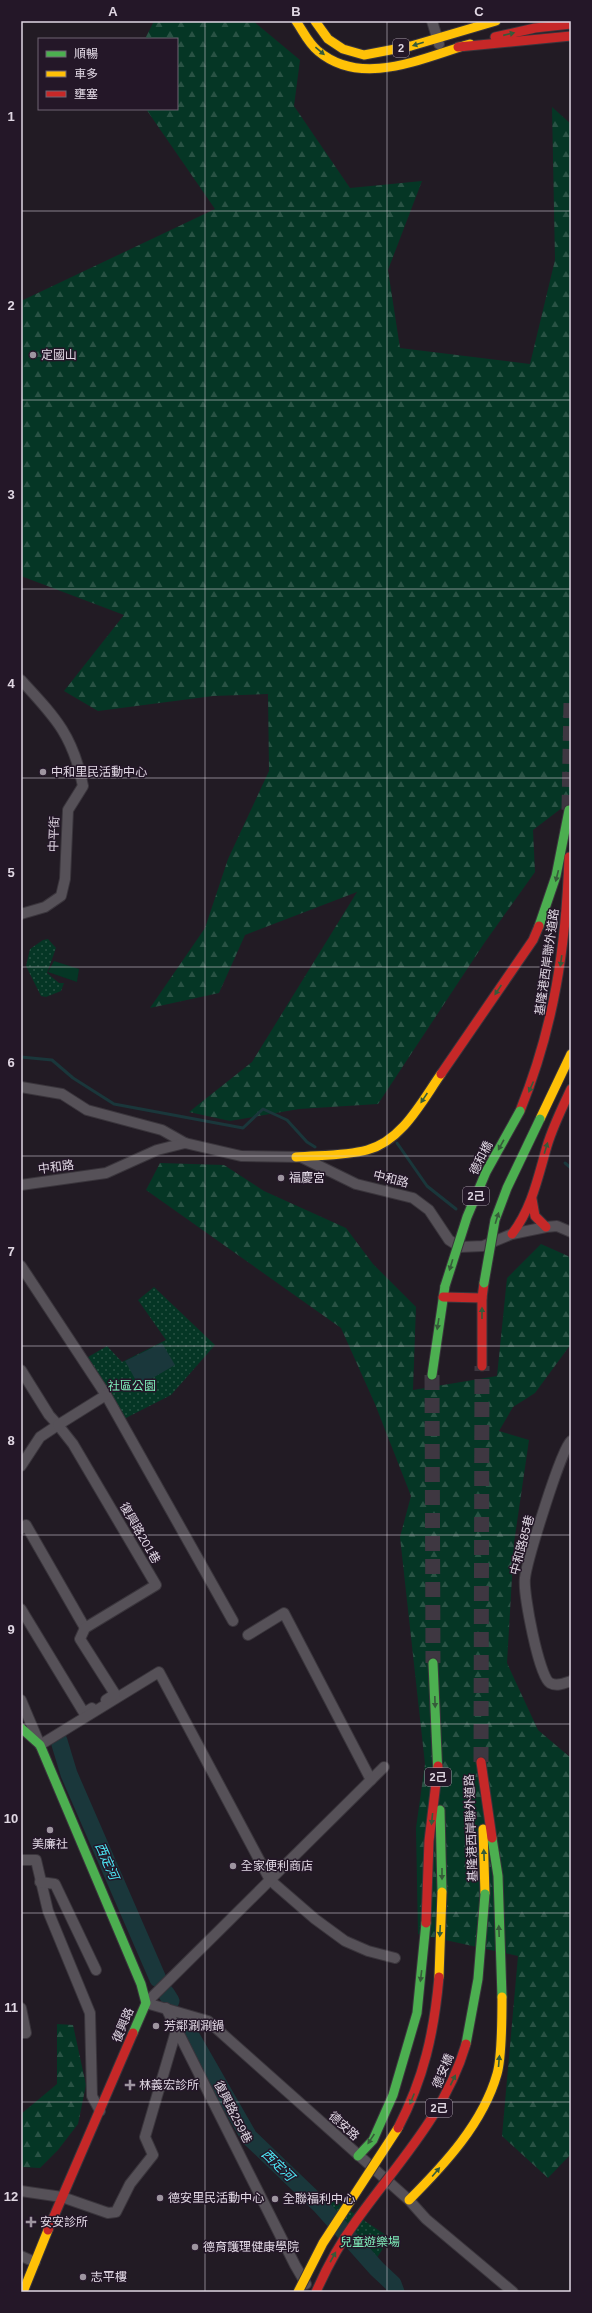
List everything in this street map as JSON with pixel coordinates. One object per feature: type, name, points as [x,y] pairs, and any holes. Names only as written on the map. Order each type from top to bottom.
[{"type":"main road","name":"2","points":[[296,21],[318,51],[337,63],[364,70],[377,69],[408,62],[458,47],[535,28],[571,24]]},
{"type":"main road","name":"2","points":[[315,21],[328,39],[343,49],[364,56],[411,46],[496,21]]},
{"type":"main road","points":[[453,33],[458,47],[571,36]]},
{"type":"main road","name":"基隆港西岸聯外道路","points":[[331,1154],[367,1150],[383,1143],[397,1132],[415,1111],[533,940],[542,922],[558,872],[569,810],[569,908],[560,967],[546,1042],[535,1077],[520,1111]]},
{"type":"main road","name":"2己","points":[[482,1366],[482,1298],[495,1220],[507,1188],[571,1054]]},
{"type":"main road","points":[[512,1234],[521,1224],[532,1199],[551,1134],[571,1089]]},
{"type":"main road","name":"德和橋","points":[[443,1297],[445,1286],[467,1217],[486,1172],[520,1111]]},
{"type":"main road","points":[[296,1157],[331,1154]]},
{"type":"main road","points":[[318,1165],[319,1160],[331,1154]]},
{"type":"main road","points":[[532,1199],[535,1216],[546,1227]]},
{"type":"main road","points":[[443,1297],[482,1298]]},
{"type":"main road","name":"2己","points":[[432,1375],[443,1297]]},
{"type":"main road","name":"2己","points":[[433,1663],[438,1766]]},
{"type":"main road","name":"復興路","points":[[21,1728],[40,1745],[141,1984],[146,2002],[23,2292]]},
{"type":"main road","name":"基隆港西岸聯外道路","points":[[409,2200],[434,2174],[465,2136],[488,2099],[498,2072],[502,2012],[498,1876],[481,1762],[485,1894]]},
{"type":"main road","points":[[358,2156],[373,2140],[393,2095],[417,2013],[425,1947],[429,1841],[438,1766]]},
{"type":"main road","name":"德安橋","points":[[298,2292],[309,2266],[323,2241],[381,2155],[411,2102],[421,2074],[434,2023],[442,1892],[438,1766]]},
{"type":"main road","name":"德安橋","points":[[316,2292],[323,2274],[339,2246],[437,2113],[458,2068],[475,2006],[485,1894]]},
{"type":"street","points":[[432,21],[442,52]]},
{"type":"street","name":"中平街","points":[[21,680],[47,709],[69,740],[78,763],[82,786],[68,810],[65,879],[61,896],[45,907],[21,914]]},
{"type":"street","name":"中和路","points":[[21,1087],[62,1094],[87,1110],[162,1130],[185,1143],[241,1156],[296,1157],[306,1159],[356,1184],[414,1198],[429,1210],[449,1240],[460,1247],[483,1246],[512,1234],[546,1227],[557,1226],[571,1232]]},
{"type":"street","points":[[157,1150],[166,1140],[165,1134],[162,1130]]},
{"type":"street","name":"中和路","points":[[21,1185],[106,1173],[157,1150],[185,1143]]},
{"type":"street","points":[[21,1266],[106,1395],[233,1621]]},
{"type":"street","name":"復興路201巷","points":[[21,1370],[49,1415],[73,1444],[156,1585],[85,1628]]},
{"type":"street","points":[[21,1466],[40,1437],[106,1395]]},
{"type":"street","name":"中和路85巷","points":[[571,1441],[567,1444],[524,1580],[531,1624],[544,1676],[550,1683],[558,1685],[571,1681]]},
{"type":"street","points":[[21,1530],[26,1525],[85,1628],[80,1640],[115,1694],[84,1713],[21,1609]]},
{"type":"street","points":[[248,1635],[284,1613],[371,1780]]},
{"type":"street","points":[[21,1700],[24,1715],[40,1745],[159,1672],[270,1880],[315,1919],[345,1941],[368,1951],[395,1958]]},
{"type":"street","points":[[146,2002],[384,1767]]},
{"type":"street","points":[[21,1860],[36,1860],[48,1911],[90,2013],[92,2096],[100,2111]]},
{"type":"street","points":[[40,1882],[55,1884],[96,1970]]},
{"type":"street","name":"德安路","points":[[146,2002],[208,2021],[409,2200],[426,2219],[513,2292]]},
{"type":"street","points":[[21,2008],[23,2033]]},
{"type":"street","name":"復興路259巷","points":[[166,2008],[176,2031],[295,2265],[311,2292]]},
{"type":"street","points":[[21,2191],[62,2197],[108,2213],[116,2212],[130,2184],[153,2155],[145,2137],[176,2031]]},
{"type":"street","points":[[21,2256],[35,2262]]},
{"type":"green space","points":[[154,21],[253,21],[300,60],[294,106],[350,188],[422,181],[388,270],[400,348],[530,364],[555,260],[552,107],[571,124],[571,801],[533,830],[535,872],[485,942],[378,1104],[299,1109],[230,1121],[189,1112],[252,1062],[357,892],[245,935],[219,993],[150,1008],[205,928],[228,859],[269,771],[268,694],[213,696],[98,711],[64,691],[124,615],[21,576],[21,301],[215,209],[147,110],[178,110],[178,38],[146,38]]},
{"type":"green space","points":[[48,939],[56,948],[47,973],[59,983],[64,983],[61,991],[46,997],[41,996],[26,966],[30,949],[43,940]]},
{"type":"green space","points":[[54,961],[79,969],[77,982],[48,972]]},
{"type":"green space","points":[[160,1163],[224,1165],[264,1191],[346,1228],[373,1264],[416,1307],[413,1390],[497,1376],[507,1278],[541,1244],[568,1256],[571,1261],[571,1344],[535,1393],[513,1407],[499,1431],[529,1440],[514,1543],[507,1663],[538,1730],[571,1758],[571,2154],[548,2178],[502,2136],[518,1956],[418,1934],[416,1828],[425,1764],[400,1537],[411,1496],[375,1404],[341,1328],[146,1190]]},
{"type":"green space","name":"社區公園","points":[[154,1287],[215,1345],[171,1395],[120,1421],[83,1360],[107,1346],[122,1362],[166,1340],[138,1300]]},
{"type":"green space","points":[[57,2024],[73,2025],[86,2085],[78,2124],[58,2150],[40,2168],[21,2167],[21,2114],[57,2084]]},
{"type":"green space","name":"兒童遊樂場","points":[[334,2200],[390,2238],[372,2265],[322,2216]]},
{"type":"shaded area","points":[[162,1343],[175,1365],[139,1386],[125,1361]]},
{"type":"waterway","points":[[21,1057],[52,1060],[73,1078],[114,1104],[243,1128],[263,1109],[287,1120],[307,1142],[315,1147]]},
{"type":"waterway","points":[[397,1143],[427,1186],[456,1209]]},
{"type":"waterway","points":[[565,1163],[571,1168]]},
{"type":"waterway","name":"西定河","points":[[59,1741],[69,1774],[158,1979]]},
{"type":"waterway","name":"西定河","points":[[166,1993],[171,2001]]},
{"type":"waterway","name":"西定河","points":[[182,2020],[249,2137],[320,2205],[377,2269],[393,2284],[396,2292]]},
{"type":"tunnel","points":[[569,810],[571,701]]},
{"type":"tunnel","points":[[481,1762],[482,1366]]},
{"type":"tunnel","points":[[432,1375],[433,1663]]},
{"type":"traffic: fast","points":[[539,926],[556,876],[569,810]]},
{"type":"traffic: fast","points":[[445,1286],[467,1217],[486,1172],[520,1111]]},
{"type":"traffic: fast","points":[[484,1283],[495,1220],[507,1188],[540,1119]]},
{"type":"traffic: fast","points":[[432,1375],[445,1286]]},
{"type":"traffic: fast","points":[[433,1663],[438,1776]]},
{"type":"traffic: fast","points":[[21,1728],[40,1745],[141,1984],[146,2003],[133,2033]]},
{"type":"traffic: fast","points":[[440,1810],[442,1892]]},
{"type":"traffic: fast","points":[[492,1838],[498,1876],[502,1997]]},
{"type":"traffic: fast","points":[[466,2044],[478,1979],[485,1894]]},
{"type":"traffic: fast","points":[[358,2156],[373,2140],[393,2095],[417,2013],[426,1923]]},
{"type":"traffic: slow","points":[[296,21],[314,48],[335,62],[354,67],[373,69],[392,67],[470,44]]},
{"type":"traffic: slow","points":[[315,21],[328,39],[343,49],[364,55],[411,46],[496,21]]},
{"type":"traffic: slow","points":[[540,1119],[571,1054]]},
{"type":"traffic: slow","points":[[296,1157],[350,1153],[367,1150],[379,1145],[391,1138],[410,1119],[441,1074]]},
{"type":"traffic: slow","points":[[483,1829],[485,1894]]},
{"type":"traffic: slow","points":[[439,1977],[442,1892]]},
{"type":"traffic: slow","points":[[409,2200],[436,2172],[461,2142],[472,2126],[491,2092],[499,2067],[502,1997]]},
{"type":"traffic: slow","points":[[298,2292],[323,2243],[398,2128]]},
{"type":"traffic: slow","points":[[23,2292],[48,2230]]},
{"type":"traffic: jam","points":[[495,37],[535,28],[571,24]]},
{"type":"traffic: jam","points":[[458,47],[571,36]]},
{"type":"traffic: jam","points":[[520,1111],[542,1049],[556,986],[565,923],[569,857]]},
{"type":"traffic: jam","points":[[441,1074],[533,940],[539,926]]},
{"type":"traffic: jam","points":[[512,1234],[525,1214],[537,1181],[552,1131],[571,1089]]},
{"type":"traffic: jam","points":[[532,1199],[535,1216],[546,1227]]},
{"type":"traffic: jam","points":[[482,1366],[482,1298],[484,1283]]},
{"type":"traffic: jam","points":[[443,1297],[482,1298]]},
{"type":"traffic: jam","points":[[481,1762],[492,1838]]},
{"type":"traffic: jam","points":[[426,1923],[429,1841],[438,1766]]},
{"type":"traffic: jam","points":[[398,2128],[415,2091],[426,2055],[431,2036],[439,1977]]},
{"type":"traffic: jam","points":[[48,2230],[133,2033]]},
{"type":"traffic: jam","points":[[316,2292],[334,2255],[350,2229],[404,2158],[433,2116],[457,2070],[466,2044]]},
{"type":"place","name":"定國山","points":[[33,355]]},
{"type":"place","name":"中和里民活動中心","points":[[43,772]]},
{"type":"place","name":"福慶宮","points":[[281,1178]]},
{"type":"place","name":"美廉社","points":[[50,1830]]},
{"type":"place","name":"全家便利商店","points":[[233,1866]]},
{"type":"place","name":"芳鄰涮涮鍋","points":[[156,2026]]},
{"type":"place","name":"林義宏診所","points":[[130,2085]]},
{"type":"place","name":"德安里民活動中心","points":[[160,2198]]},
{"type":"place","name":"全聯福利中心","points":[[275,2199]]},
{"type":"place","name":"安安診所","points":[[31,2222]]},
{"type":"place","name":"德育護理健康學院","points":[[195,2247]]},
{"type":"place","name":"志平樓","points":[[83,2277]]}]
